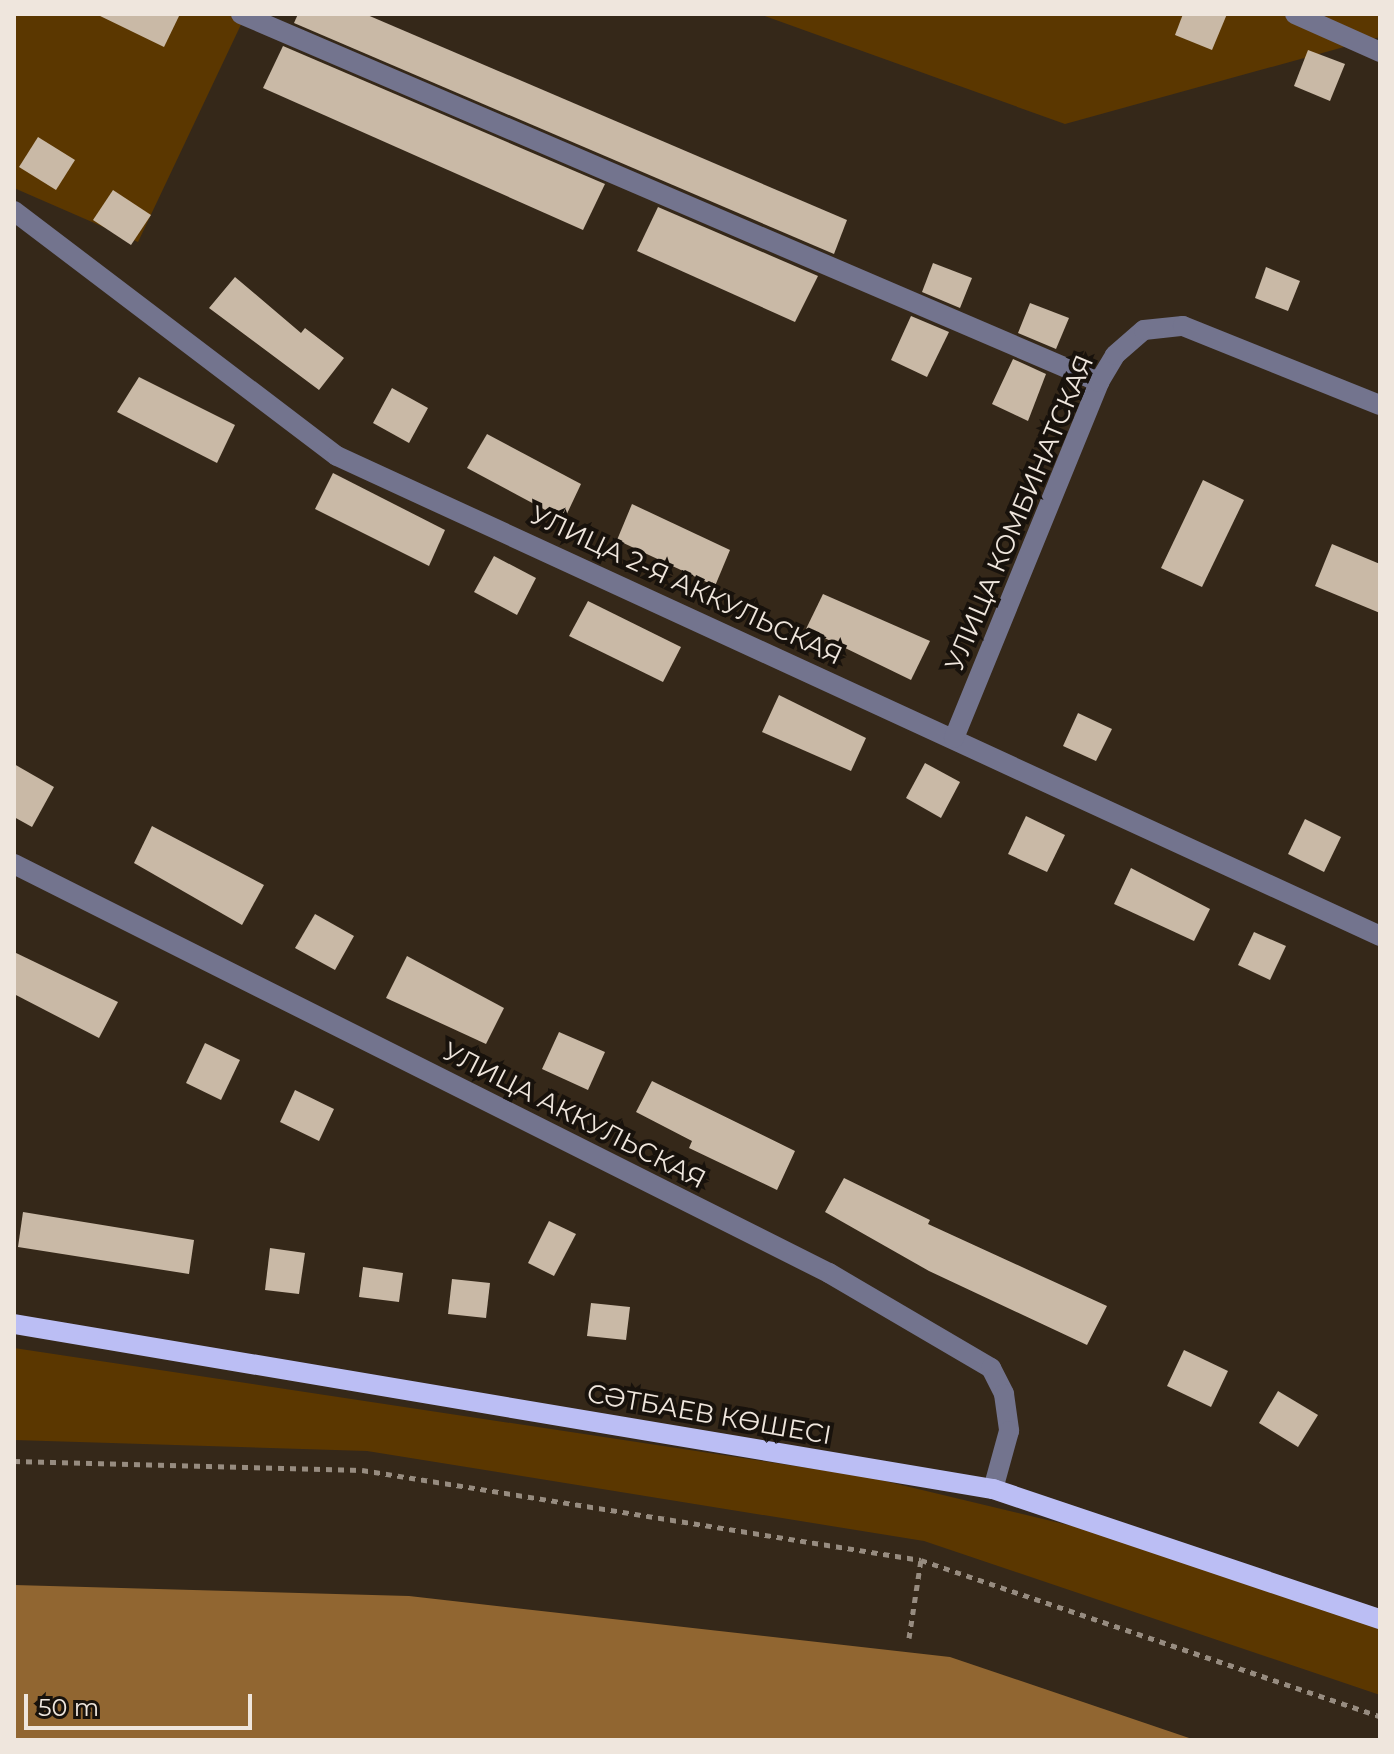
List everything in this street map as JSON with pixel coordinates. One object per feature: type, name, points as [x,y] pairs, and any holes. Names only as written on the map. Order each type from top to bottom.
[{"type":"main road","name":"СӘТБАЕВ КӨШЕСІ","points":[[14,1324],[993,1489],[1380,1619]]},
{"type":"street","points":[[241,14],[1099,382]]},
{"type":"street","points":[[1295,14],[1380,52]]},
{"type":"street","name":"УЛИЦА 2-Я АККУЛЬСКАЯ","points":[[14,211],[337,456],[1380,936]]},
{"type":"street","name":"УЛИЦА КОМБИНАТСКАЯ","points":[[954,738],[1099,382],[1115,355],[1144,330],[1183,326],[1380,405]]},
{"type":"street","name":"УЛИЦА АККУЛЬСКАЯ","points":[[14,864],[829,1273],[991,1368],[1004,1394],[1009,1431],[993,1489]]},
{"type":"path","points":[[14,1461],[362,1470],[921,1560],[1380,1716]]},
{"type":"path","points":[[909,1638],[921,1560]]},
{"type":"shaded area","points":[[14,14],[246,14],[138,242],[14,188]]},
{"type":"shaded area","points":[[759,14],[1380,14],[1380,37],[1065,124]]},
{"type":"shaded area","points":[[14,1348],[868,1477],[1210,1559],[1380,1622],[1380,1695],[924,1541],[367,1451],[14,1440]]},
{"type":"shaded area","points":[[14,1585],[409,1596],[950,1657],[1195,1740],[14,1740]]},
{"type":"building","points":[[96,14],[180,14],[164,47]]},
{"type":"building","points":[[298,14],[365,14],[847,220],[834,254],[294,23]]},
{"type":"building","points":[[1183,14],[1227,14],[1212,50],[1175,35]]},
{"type":"building","points":[[283,46],[605,184],[583,230],[263,88]]},
{"type":"building","points":[[1308,50],[1345,64],[1330,101],[1294,86]]},
{"type":"building","points":[[38,137],[75,160],[56,190],[19,167]]},
{"type":"building","points":[[113,190],[151,215],[131,245],[93,220]]},
{"type":"building","points":[[658,207],[818,276],[795,322],[637,251]]},
{"type":"building","points":[[933,263],[972,278],[960,308],[922,292]]},
{"type":"building","points":[[1266,267],[1300,281],[1288,311],[1255,298]]},
{"type":"building","points":[[235,277],[301,333],[305,328],[344,358],[319,390],[209,308]]},
{"type":"building","points":[[1030,303],[1069,318],[1056,349],[1018,333]]},
{"type":"building","points":[[911,316],[949,332],[927,377],[891,360]]},
{"type":"building","points":[[1013,359],[1046,374],[1028,421],[992,404]]},
{"type":"building","points":[[139,377],[235,425],[217,463],[117,412]]},
{"type":"building","points":[[392,388],[428,408],[409,443],[373,423]]},
{"type":"building","points":[[487,434],[581,484],[564,520],[467,468]]},
{"type":"building","points":[[333,473],[445,530],[429,566],[315,509]]},
{"type":"building","points":[[1203,480],[1244,500],[1202,587],[1161,568]]},
{"type":"building","points":[[632,504],[730,550],[715,586],[617,540]]},
{"type":"building","points":[[1332,544],[1380,564],[1380,613],[1315,586]]},
{"type":"building","points":[[494,556],[536,578],[517,615],[474,592]]},
{"type":"building","points":[[823,594],[930,641],[911,680],[806,629]]},
{"type":"building","points":[[588,601],[681,647],[663,682],[569,636]]},
{"type":"building","points":[[779,695],[866,738],[851,771],[762,732]]},
{"type":"building","points":[[1078,713],[1112,729],[1096,761],[1063,746]]},
{"type":"building","points":[[925,763],[960,782],[941,818],[906,798]]},
{"type":"building","points":[[14,764],[54,787],[32,827],[14,817]]},
{"type":"building","points":[[1026,816],[1065,835],[1047,872],[1008,854]]},
{"type":"building","points":[[1305,819],[1341,837],[1324,872],[1288,854]]},
{"type":"building","points":[[152,826],[264,885],[242,925],[134,863]]},
{"type":"building","points":[[1131,868],[1210,909],[1194,941],[1114,904]]},
{"type":"building","points":[[315,914],[354,936],[335,970],[295,948]]},
{"type":"building","points":[[1254,932],[1286,946],[1270,980],[1238,965]]},
{"type":"building","points":[[14,952],[118,1002],[99,1038],[14,994]]},
{"type":"building","points":[[407,956],[504,1008],[486,1044],[386,998]]},
{"type":"building","points":[[559,1032],[605,1052],[588,1090],[542,1069]]},
{"type":"building","points":[[205,1043],[240,1060],[221,1100],[186,1083]]},
{"type":"building","points":[[652,1081],[795,1151],[777,1190],[689,1148],[692,1141],[636,1112]]},
{"type":"building","points":[[295,1090],[334,1109],[319,1141],[280,1122]]},
{"type":"building","points":[[844,1178],[930,1220],[928,1224],[1107,1306],[1087,1345],[929,1271],[825,1212]]},
{"type":"building","points":[[23,1212],[194,1240],[189,1274],[18,1247]]},
{"type":"building","points":[[549,1221],[576,1234],[554,1276],[528,1263]]},
{"type":"building","points":[[270,1248],[305,1253],[299,1294],[265,1290]]},
{"type":"building","points":[[363,1267],[403,1273],[399,1302],[359,1297]]},
{"type":"building","points":[[452,1279],[490,1283],[486,1318],[448,1314]]},
{"type":"building","points":[[591,1303],[630,1307],[626,1340],[587,1336]]},
{"type":"building","points":[[1184,1350],[1228,1371],[1211,1407],[1167,1386]]},
{"type":"building","points":[[1278,1391],[1318,1415],[1298,1447],[1259,1423]]}]
